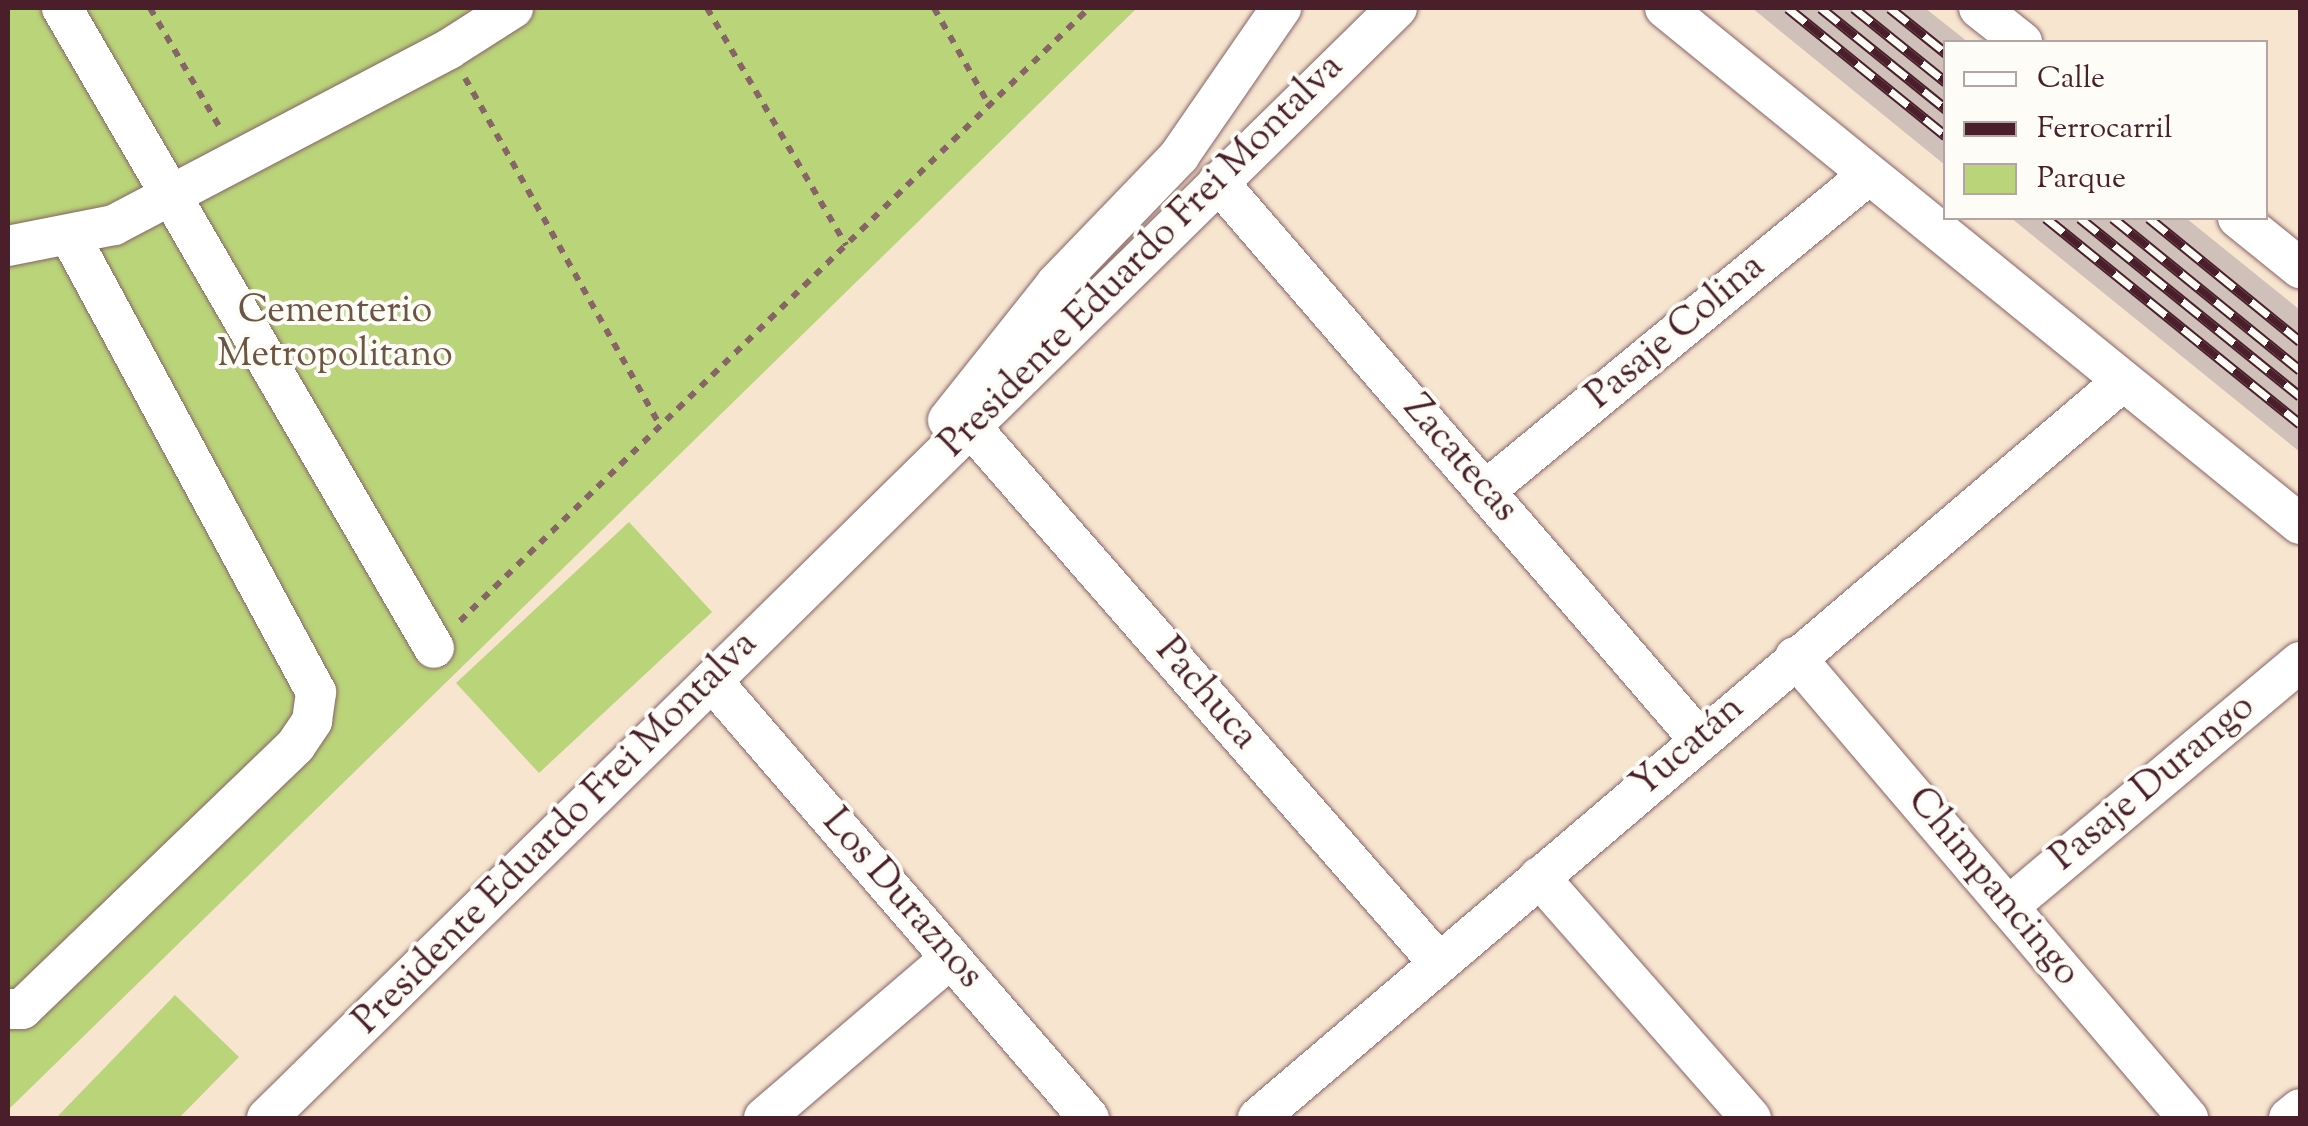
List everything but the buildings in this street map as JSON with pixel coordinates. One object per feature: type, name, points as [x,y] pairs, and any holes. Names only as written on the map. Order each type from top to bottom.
[{"type":"street","points":[[62,8],[434,648]]},
{"type":"street","points":[[8,246],[114,225],[449,49],[513,8]]},
{"type":"street","name":"Presidente Eduardo Frei Montalva","points":[[846,549],[1045,298],[1179,156],[1281,8]]},
{"type":"street","name":"Presidente Eduardo Frei Montalva","points":[[267,1118],[1397,8]]},
{"type":"street","points":[[1665,8],[2300,524]]},
{"type":"street","points":[[1979,8],[2019,40]]},
{"type":"street","name":"Pasaje Colina","points":[[1485,491],[1868,175]]},
{"type":"street","name":"Zacatecas","points":[[1218,182],[1699,739]]},
{"type":"street","points":[[2240,220],[2300,268]]},
{"type":"street","points":[[8,1009],[22,1010],[296,745],[312,721],[316,692],[70,236]]},
{"type":"street","name":"Yucatán","points":[[1258,1118],[2123,381]]},
{"type":"street","name":"Pachuca","points":[[970,426],[1439,963]]},
{"type":"street","name":"Chimpancingo","points":[[1795,657],[2188,1118]]},
{"type":"street","name":"Pasaje Durango","points":[[2008,907],[2300,662]]},
{"type":"street","name":"Los Duraznos","points":[[712,681],[1089,1118]]},
{"type":"street","points":[[1538,877],[1751,1118]]},
{"type":"street","points":[[764,1118],[951,958]]},
{"type":"street","points":[[2289,1118],[2300,1109]]},
{"type":"path","points":[[150,8],[238,159]]},
{"type":"path","points":[[708,8],[846,245]]},
{"type":"path","points":[[934,8],[989,105]]},
{"type":"path","points":[[434,648],[1089,8]]},
{"type":"path","points":[[449,49],[660,425]]},
{"type":"shaded area","points":[[1752,8],[1925,8],[1965,40],[1943,40],[1943,163]]},
{"type":"shaded area","points":[[2013,220],[2188,220],[2300,310],[2300,452]]},
{"type":"green space","name":"Cementerio Metropolitano","points":[[8,8],[1137,8],[8,1110]]},
{"type":"green space","points":[[629,522],[712,612],[539,773],[456,683]]},
{"type":"green space","points":[[175,995],[239,1057],[179,1118],[56,1118]]},
{"type":"railway","points":[[1788,8],[1943,134]]},
{"type":"railway","points":[[1821,8],[1943,107]]},
{"type":"railway","points":[[1854,8],[1943,80]]},
{"type":"railway","points":[[1890,8],[1943,51]]},
{"type":"railway","points":[[2048,220],[2300,424]]},
{"type":"railway","points":[[2082,220],[2300,396]]},
{"type":"railway","points":[[2115,220],[2300,370]]},
{"type":"railway","points":[[2151,220],[2300,341]]}]
